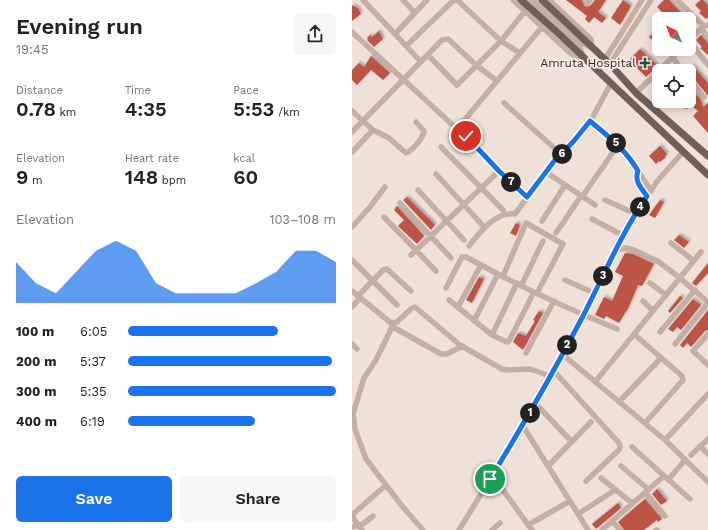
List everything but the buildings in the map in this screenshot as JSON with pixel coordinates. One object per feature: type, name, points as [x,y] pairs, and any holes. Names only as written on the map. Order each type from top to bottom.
[{"type":"main road","points":[[521,0],[572,46],[708,175]]},
{"type":"main road","points":[[542,0],[607,62],[636,93],[708,155]]},
{"type":"street","points":[[363,0],[421,62]]},
{"type":"street","points":[[403,0],[415,13]]},
{"type":"street","points":[[395,34],[427,0]]},
{"type":"street","points":[[406,46],[454,0]]},
{"type":"street","points":[[457,0],[501,41],[520,54]]},
{"type":"street","points":[[513,0],[569,52],[575,56],[584,58]]},
{"type":"street","points":[[528,0],[580,48],[584,58]]},
{"type":"street","points":[[534,0],[582,43],[592,48]]},
{"type":"street","points":[[549,0],[591,39],[592,48]]},
{"type":"street","points":[[607,62],[642,0]]},
{"type":"street","points":[[607,62],[651,0]]},
{"type":"street","points":[[677,0],[705,27],[708,38]]},
{"type":"street","points":[[428,55],[457,85],[501,41],[525,11]]},
{"type":"street","points":[[352,32],[457,129],[542,27]]},
{"type":"street","points":[[696,35],[705,27]]},
{"type":"street","points":[[352,132],[442,40],[448,40],[476,65],[497,81]]},
{"type":"street","points":[[696,50],[708,65]]},
{"type":"street","points":[[636,93],[672,57],[678,64]]},
{"type":"street","points":[[469,246],[484,227],[507,213],[515,214],[546,172],[583,131],[610,83]]},
{"type":"street","points":[[696,87],[704,97]]},
{"type":"street","points":[[504,103],[561,154]]},
{"type":"street","points":[[352,111],[373,130],[389,138],[406,153],[424,135],[424,131],[416,122]]},
{"type":"street","points":[[590,121],[618,144],[633,163],[651,191]]},
{"type":"street","points":[[352,152],[373,130]]},
{"type":"street","points":[[466,136],[499,171],[527,197]]},
{"type":"street","points":[[556,233],[618,144]]},
{"type":"street","points":[[441,148],[503,210]]},
{"type":"street","points":[[459,530],[523,426],[636,214],[647,196],[683,152]]},
{"type":"street","points":[[411,255],[499,171]]},
{"type":"street","points":[[638,171],[636,176],[637,182],[647,196]]},
{"type":"street","points":[[546,172],[595,205]]},
{"type":"street","points":[[436,174],[484,227]]},
{"type":"street","points":[[542,221],[565,185]]},
{"type":"street","points":[[352,227],[385,187]]},
{"type":"street","points":[[418,190],[464,240]]},
{"type":"street","points":[[605,200],[636,214]]},
{"type":"street","points":[[400,203],[431,236],[453,256],[466,257],[535,293],[617,329]]},
{"type":"street","points":[[384,217],[436,271]]},
{"type":"street","points":[[592,219],[624,236]]},
{"type":"street","points":[[449,300],[458,307],[474,321],[492,336],[505,342],[509,341],[563,244],[526,223],[501,275],[474,321]]},
{"type":"street","points":[[492,336],[543,241]]},
{"type":"street","points":[[671,243],[694,261]]},
{"type":"street","points":[[616,250],[626,248],[634,250],[659,262],[708,302],[675,344]]},
{"type":"street","points":[[595,382],[701,252]]},
{"type":"street","points":[[446,288],[462,257]]},
{"type":"street","points":[[352,260],[397,304]]},
{"type":"street","points":[[458,307],[481,265]]},
{"type":"street","points":[[352,307],[373,280],[383,270],[387,269],[412,291]]},
{"type":"street","points":[[565,280],[594,293]]},
{"type":"street","points":[[650,283],[666,295]]},
{"type":"street","points":[[660,332],[695,290]]},
{"type":"street","points":[[352,291],[394,325],[441,354],[447,354],[463,346]]},
{"type":"street","points":[[526,353],[554,301]]},
{"type":"street","points":[[643,301],[653,311]]},
{"type":"street","points":[[424,530],[385,486],[366,459],[355,429],[353,414],[364,378],[376,360],[394,325],[415,307],[463,346],[505,370],[530,369],[550,376]]},
{"type":"street","points":[[634,334],[682,376],[683,380],[645,423]]},
{"type":"street","points":[[708,336],[693,351],[708,366]]},
{"type":"street","points":[[562,354],[665,440],[708,482]]},
{"type":"street","points":[[619,402],[661,358]]},
{"type":"street","points":[[553,370],[619,443],[620,446],[619,450],[586,481]]},
{"type":"street","points":[[665,440],[708,394]]},
{"type":"street","points":[[535,403],[572,442]]},
{"type":"street","points":[[548,466],[591,422]]},
{"type":"street","points":[[523,426],[588,530]]},
{"type":"street","points":[[691,455],[708,439]]},
{"type":"street","points":[[700,446],[708,454]]},
{"type":"street","points":[[632,447],[690,499]]},
{"type":"street","points":[[602,530],[632,503],[666,478],[685,460]]},
{"type":"street","points":[[621,466],[647,491],[665,516]]},
{"type":"street","points":[[492,476],[530,528],[570,500]]},
{"type":"street","points":[[601,478],[632,503]]},
{"type":"street","points":[[373,516],[365,523],[357,527],[353,514],[385,486]]},
{"type":"street","points":[[578,514],[615,490]]},
{"type":"street","points":[[612,521],[620,530]]},
{"type":"street","points":[[492,530],[500,523]]},
{"type":"place","name":"Amruta Hospital","points":[[645,63]]},
{"type":"route","points":[[466,136],[499,171],[527,197],[555,160],[588,126],[590,121],[615,141],[633,163],[638,171],[636,176],[637,182],[647,196],[615,252],[583,317],[523,426],[490,479]]}]
